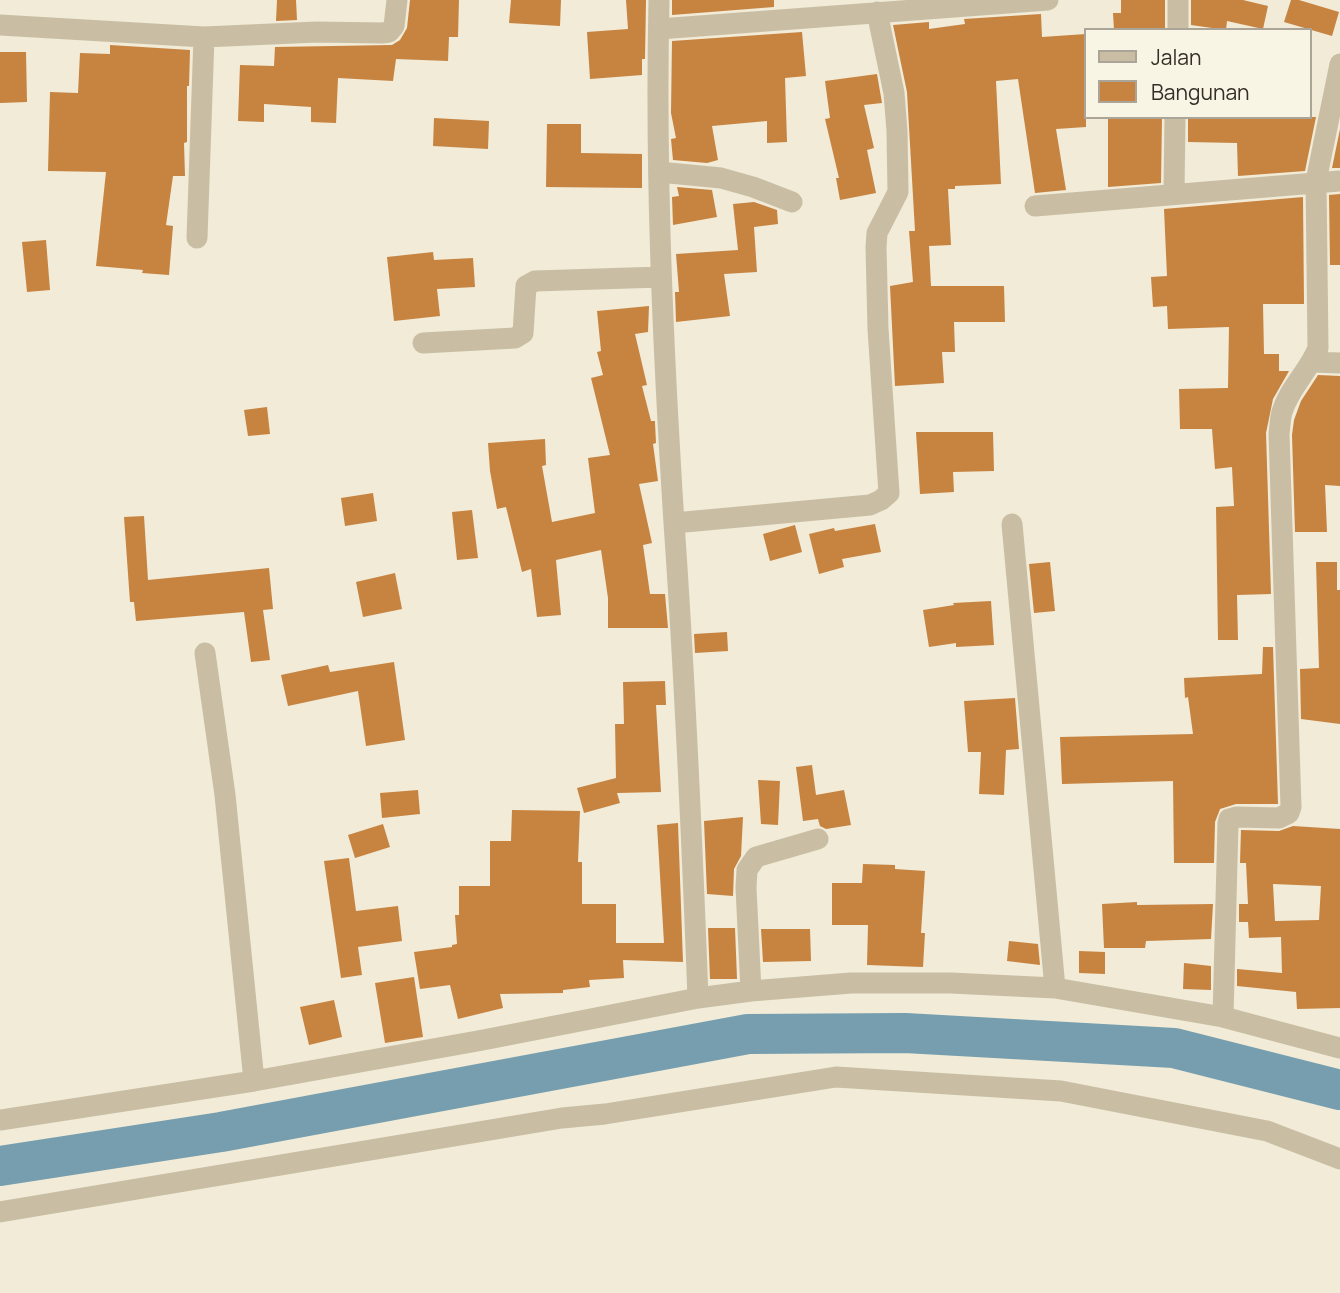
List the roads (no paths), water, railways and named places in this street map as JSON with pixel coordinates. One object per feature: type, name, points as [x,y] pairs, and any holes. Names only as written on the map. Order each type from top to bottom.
[{"type":"street","points":[[0,25],[204,37],[317,32],[382,33],[389,32],[394,26],[397,0]]},
{"type":"street","points":[[659,0],[661,277],[698,998]]},
{"type":"street","points":[[659,29],[1048,0]]},
{"type":"street","points":[[1178,0],[1178,28]]},
{"type":"street","points":[[674,523],[870,505],[889,493],[878,329],[876,247],[877,233],[898,192],[897,131],[894,93],[877,12]]},
{"type":"street","points":[[197,237],[204,37]]},
{"type":"street","points":[[1223,1017],[1229,819],[1279,818],[1289,813],[1291,807],[1279,434],[1282,411],[1290,393],[1312,362],[1318,348],[1316,181],[1340,64]]},
{"type":"street","points":[[1174,194],[1175,119]]},
{"type":"street","points":[[659,172],[721,178],[792,202]]},
{"type":"street","points":[[1035,206],[1340,181]]},
{"type":"street","points":[[423,343],[515,338],[523,333],[526,286],[535,281],[661,277]]},
{"type":"street","points":[[1312,362],[1340,363]]},
{"type":"street","points":[[1012,524],[1055,988]]},
{"type":"street","points":[[205,653],[225,795],[254,1081]]},
{"type":"street","points":[[751,991],[747,870],[756,857],[818,839]]},
{"type":"street","points":[[0,1120],[254,1081],[698,998],[851,983],[900,982],[1055,988],[1223,1017],[1340,1048]]},
{"type":"street","points":[[0,1212],[562,1118],[605,1114],[836,1077],[1061,1091],[1267,1131],[1340,1159]]},
{"type":"waterway","points":[[0,1166],[221,1132],[748,1034],[905,1033],[1174,1048],[1340,1090]]}]
